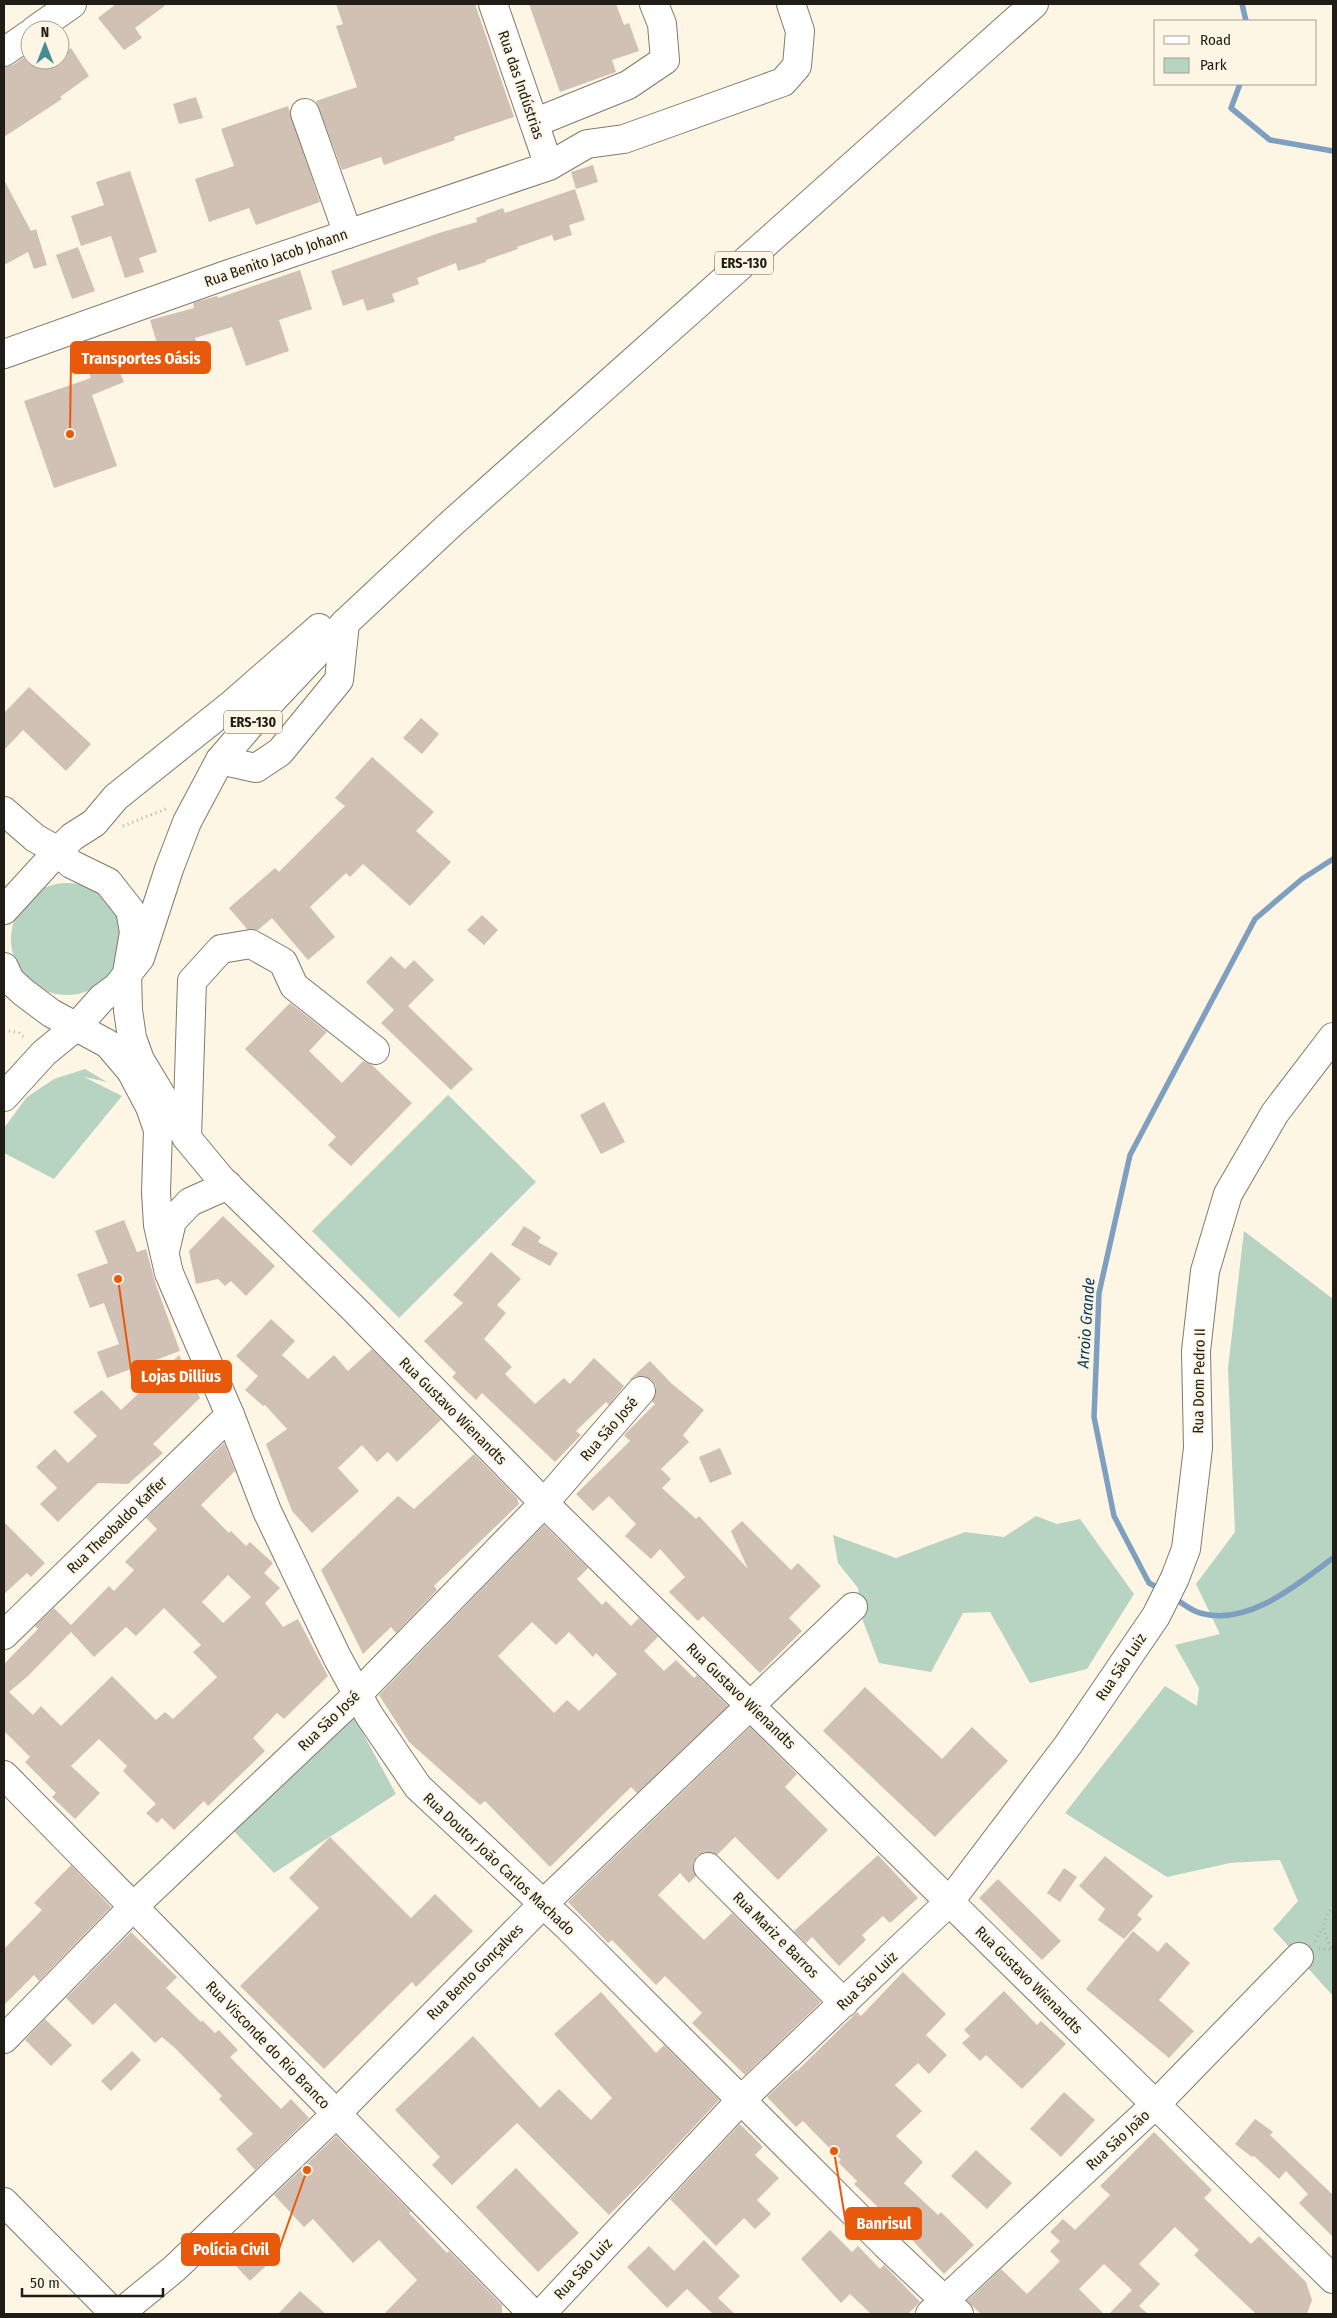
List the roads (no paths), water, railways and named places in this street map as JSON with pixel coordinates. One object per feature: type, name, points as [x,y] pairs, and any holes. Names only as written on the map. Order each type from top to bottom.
[{"type":"main road","points":[[49,20],[72,4]]},
{"type":"main road","name":"Rua das Indústrias","points":[[493,4],[549,166]]},
{"type":"main road","points":[[534,122],[628,85],[664,60],[662,24],[654,4]]},
{"type":"main road","name":"Rua Benito Jacob Johann","points":[[4,354],[219,277],[549,166],[587,144],[624,139],[783,82],[797,66],[800,31],[791,4]]},
{"type":"main road","name":"ERS-130","points":[[6,1094],[44,1053],[77,1026],[102,998],[117,987],[140,958],[169,868],[194,812],[220,760],[262,711],[345,624],[453,522],[1034,4]]},
{"type":"main road","points":[[4,52],[20,41]]},
{"type":"main road","points":[[305,113],[348,234]]},
{"type":"main road","name":"ERS-130","points":[[4,910],[58,851],[72,837],[94,823],[116,797],[231,705],[360,592],[453,522]]},
{"type":"main road","points":[[220,760],[256,768],[280,752],[339,680],[345,624]]},
{"type":"main road","points":[[8,815],[57,825],[82,817],[116,797]]},
{"type":"main road","points":[[8,815],[35,838],[58,851],[71,864],[108,882],[130,910],[134,932],[127,973],[128,1010],[132,1038],[157,1103]]},
{"type":"main road","points":[[157,1103],[145,1054],[141,1015],[144,987],[169,868]]},
{"type":"main road","points":[[25,887],[52,880],[108,882]]},
{"type":"main road","points":[[187,1138],[192,981],[221,949],[251,944],[283,962],[294,986],[375,1050]]},
{"type":"main road","points":[[4,967],[10,980],[51,1013],[108,1044],[122,1058],[137,1083]]},
{"type":"main road","name":"ERS-130","points":[[23,992],[64,1003],[82,1003],[102,998]]},
{"type":"main road","name":"Rua Dom Pedro II","points":[[1156,1616],[1175,1578],[1186,1549],[1198,1448],[1196,1351],[1205,1271],[1228,1194],[1275,1113],[1333,1037]]},
{"type":"main road","points":[[6,1094],[52,1061],[77,1050],[96,1051],[121,1066],[157,1103]]},
{"type":"main road","name":"Rua Gustavo Wienandts","points":[[157,1103],[228,1185],[544,1503],[1333,2279]]},
{"type":"main road","name":"Rua Doutor João Carlos Machado","points":[[157,1103],[158,1225],[169,1273],[230,1415],[267,1511],[357,1695],[418,1787],[543,1904],[741,2100],[886,2245],[944,2309]]},
{"type":"main road","points":[[165,1253],[172,1220],[190,1202],[228,1185]]},
{"type":"main road","name":"Rua São José","points":[[4,2039],[133,1907],[357,1695],[544,1503],[641,1391]]},
{"type":"main road","name":"Rua Theobaldo Kaffer","points":[[4,1635],[230,1415]]},
{"type":"main road","name":"Rua Bento Gonçalves","points":[[117,2314],[175,2268],[336,2114],[543,1904],[853,1607]]},
{"type":"main road","name":"Rua São Luiz","points":[[541,2314],[741,2100],[950,1901],[1068,1745],[1156,1616]]},
{"type":"main road","name":"Rua Visconde do Rio Branco","points":[[4,1775],[533,2314]]},
{"type":"main road","name":"Rua Mariz e Barros","points":[[708,1867],[844,2003]]},
{"type":"main road","name":"Rua São João","points":[[944,2309],[970,2278],[1156,2104],[1305,1953]]},
{"type":"main road","points":[[4,2202],[117,2314]]},
{"type":"waterway","name":"Arroio Grande","points":[[1242,4],[1246,20]]},
{"type":"waterway","name":"Arroio Grande","points":[[1240,85],[1231,108],[1270,140],[1333,151]]},
{"type":"waterway","name":"Arroio Grande","points":[[1162,1590],[1149,1583],[1114,1516],[1094,1417],[1099,1293],[1130,1155],[1255,919],[1302,879],[1333,859]]},
{"type":"waterway","name":"Arroio Grande","points":[[1174,1598],[1190,1609],[1200,1613],[1218,1616],[1236,1614],[1254,1609],[1288,1591],[1333,1558]]},
{"type":"place","name":"Transportes Oásis","points":[[70,434]]},
{"type":"place","name":"Lojas Dillius","points":[[118,1279]]},
{"type":"place","name":"Banrisul","points":[[834,2151]]},
{"type":"place","name":"Polícia Civil","points":[[307,2170]]}]
